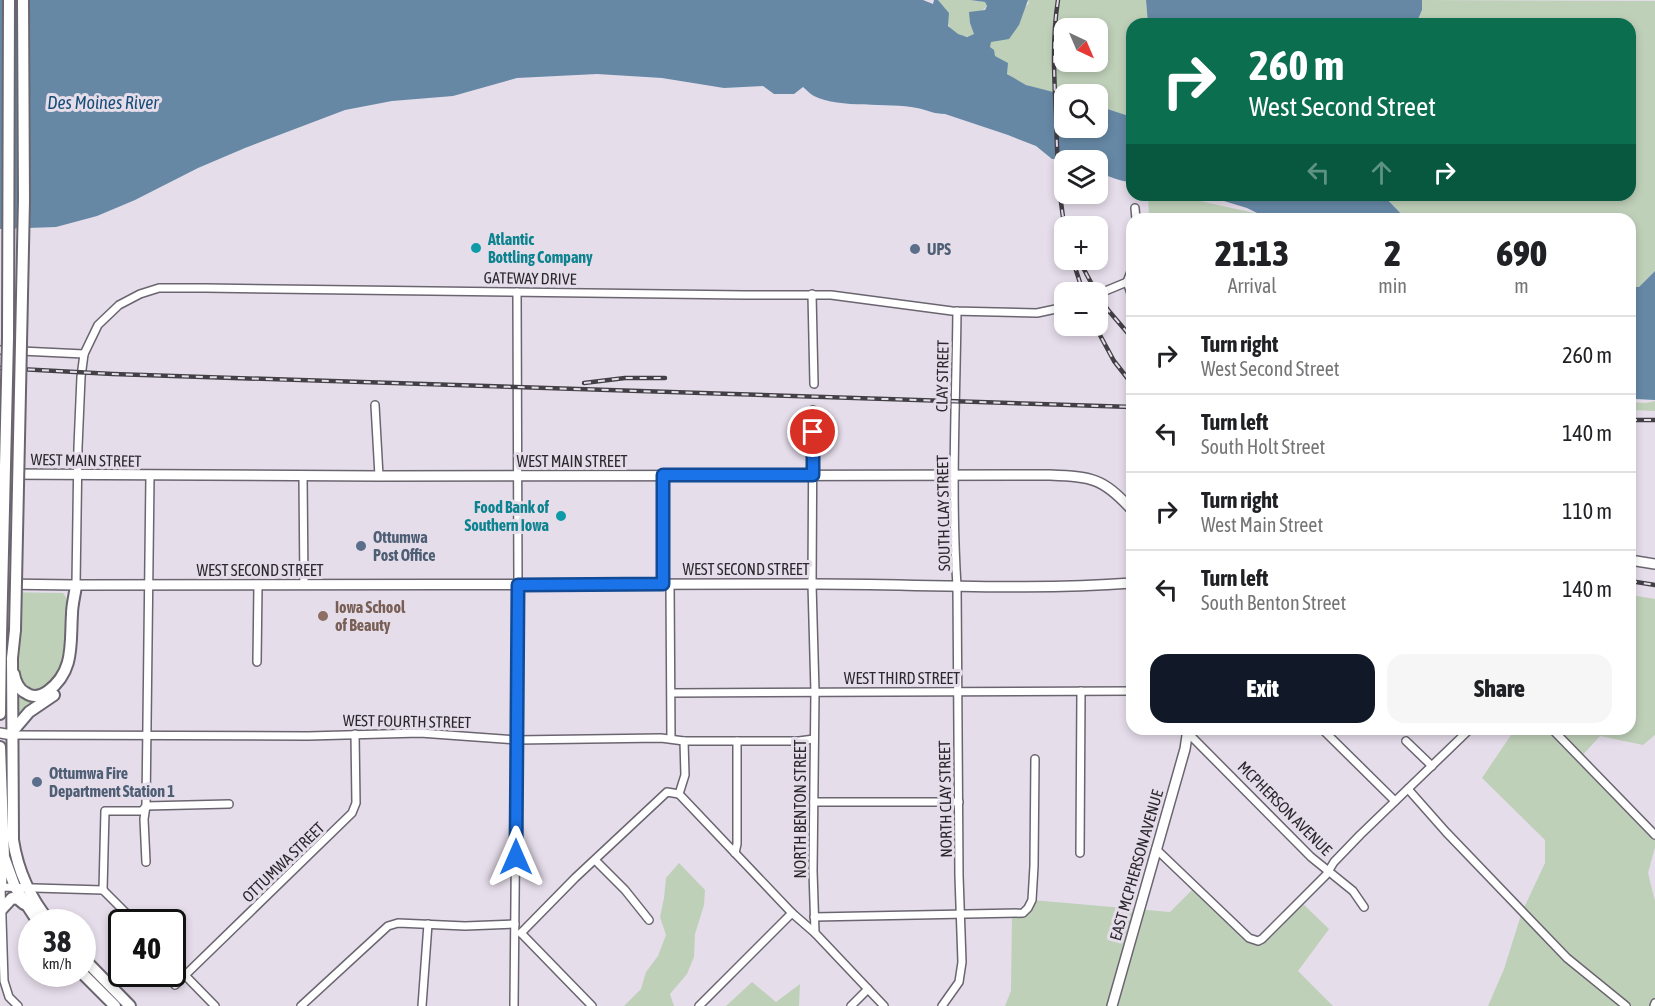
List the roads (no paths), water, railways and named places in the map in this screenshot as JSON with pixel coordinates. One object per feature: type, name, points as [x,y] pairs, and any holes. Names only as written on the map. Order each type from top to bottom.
[{"type":"highway","points":[[0,714],[8,338],[9,0]]},
{"type":"highway","points":[[23,0],[24,200],[12,734],[14,840],[20,887],[25,906]]},
{"type":"highway","points":[[12,658],[14,678],[28,695],[45,694],[55,686],[69,663],[76,585]]},
{"type":"highway","points":[[12,734],[29,712],[62,688],[72,673],[78,657],[76,585]]},
{"type":"highway","points":[[0,747],[2,836],[0,887]]},
{"type":"highway","points":[[2,836],[4,857],[20,887],[39,909]]},
{"type":"highway","points":[[2,910],[12,898],[18,899],[27,909]]},
{"type":"highway","points":[[96,971],[130,1006]]},
{"type":"highway","points":[[96,987],[115,1006]]},
{"type":"main road","name":"WEST MAIN STREET","points":[[5,474],[1086,476],[1105,485],[1126,504]]},
{"type":"main road","points":[[1636,561],[1655,564]]},
{"type":"main road","name":"WEST SECOND STREET","points":[[4,584],[1126,583]]},
{"type":"main road","name":"WEST FOURTH STREET","points":[[0,733],[12,734]]},
{"type":"main road","name":"EAST MCPHERSON AVENUE","points":[[1112,1006],[1187,735]]},
{"type":"street","points":[[1135,208],[1135,213]]},
{"type":"street","points":[[1108,290],[1126,282]]},
{"type":"street","name":"GATEWAY DRIVE","points":[[76,585],[81,377],[84,354],[98,325],[119,305],[140,294],[159,288],[812,294],[957,311],[1037,313],[1054,309]]},
{"type":"street","points":[[514,1006],[518,934],[515,924],[518,292]]},
{"type":"street","points":[[812,294],[814,384]]},
{"type":"street","name":"CLAY STREET","points":[[956,440],[954,400],[957,311]]},
{"type":"street","points":[[0,350],[84,354]]},
{"type":"street","points":[[4,584],[5,474],[12,386]]},
{"type":"street","points":[[375,405],[378,476]]},
{"type":"street","name":"NORTH BENTON STREET","points":[[813,410],[815,933]]},
{"type":"street","name":"SOUTH CLAY STREET","points":[[956,440],[957,585]]},
{"type":"street","points":[[663,475],[672,693],[671,738]]},
{"type":"street","points":[[146,862],[144,819],[150,476]]},
{"type":"street","points":[[303,476],[304,585]]},
{"type":"street","points":[[257,662],[258,585]]},
{"type":"street","name":"NORTH CLAY STREET","points":[[942,1006],[960,977],[957,585]]},
{"type":"street","points":[[1080,691],[1080,853]]},
{"type":"street","name":"WEST THIRD STREET","points":[[672,693],[1126,691]]},
{"type":"street","name":"WEST FOURTH STREET","points":[[12,734],[147,736],[420,734],[516,740],[671,738],[684,741],[799,741],[814,739]]},
{"type":"street","name":"OTTUMWA STREET","points":[[186,974],[352,813],[356,803],[355,734]]},
{"type":"street","name":"MCPHERSON AVENUE","points":[[1192,735],[1311,857],[1353,891],[1364,908]]},
{"type":"street","points":[[1328,735],[1395,801]]},
{"type":"street","points":[[1156,849],[1249,938],[1262,939],[1329,870],[1334,862],[1464,735]]},
{"type":"street","points":[[1558,735],[1655,835]]},
{"type":"street","points":[[678,794],[686,775],[684,741]]},
{"type":"street","points":[[735,853],[737,844],[737,741]]},
{"type":"street","points":[[1407,741],[1432,766]]},
{"type":"street","points":[[814,917],[1023,913],[1029,908],[1032,900],[1035,759]]},
{"type":"street","points":[[1408,789],[1459,846],[1567,958],[1626,1006]]},
{"type":"street","points":[[518,934],[666,792],[678,794],[884,1006]]},
{"type":"street","points":[[814,802],[959,802]]},
{"type":"street","points":[[103,890],[105,811],[142,811],[146,806],[229,804]]},
{"type":"street","points":[[595,860],[625,890],[649,920]]},
{"type":"street","points":[[18,1006],[9,997],[6,989],[2,961],[0,887],[103,890],[122,909]]},
{"type":"street","points":[[699,1006],[792,913]]},
{"type":"street","points":[[300,1006],[388,926],[398,923],[515,924]]},
{"type":"street","points":[[422,1006],[428,924]]},
{"type":"street","points":[[518,934],[592,1006]]},
{"type":"street","points":[[186,976],[215,1006]]},
{"type":"street","points":[[851,1006],[868,989]]},
{"type":"water","name":"Des Moines River","points":[[0,0],[923,0],[933,4],[934,0],[938,0],[949,13],[948,26],[958,34],[967,37],[974,34],[969,12],[985,10],[987,6],[985,2],[970,0],[1028,0],[1019,25],[1009,39],[991,42],[990,47],[994,50],[995,56],[1008,63],[1007,74],[1026,85],[1054,92],[1054,138],[1108,138],[1108,109],[1126,115],[1126,181],[1108,176],[1108,150],[1054,150],[1054,159],[1052,159],[1036,146],[945,114],[905,106],[837,103],[814,96],[803,87],[794,94],[774,94],[763,86],[724,88],[662,78],[597,74],[517,78],[453,96],[392,101],[345,110],[198,168],[135,200],[97,216],[56,227],[0,229]]},
{"type":"water","points":[[1146,0],[1422,0],[1422,10],[1419,18],[1148,18]]},
{"type":"water","points":[[1224,201],[1389,201],[1400,213],[1257,213]]},
{"type":"water","points":[[1655,271],[1655,400],[1636,399],[1636,287],[1639,287]]},
{"type":"railway","points":[[1058,0],[1054,72],[1058,172],[1063,216]]},
{"type":"railway","points":[[1076,270],[1080,282]]},
{"type":"railway","points":[[1084,270],[1091,282]]},
{"type":"railway","points":[[1108,310],[1126,331]]},
{"type":"railway","points":[[1100,336],[1114,361],[1126,376]]},
{"type":"railway","points":[[0,368],[113,374],[1126,407]]},
{"type":"railway","points":[[584,383],[625,378],[665,378]]},
{"type":"railway","points":[[1636,420],[1655,420]]},
{"type":"railway","points":[[1636,582],[1655,585]]},
{"type":"place","name":"Atlantic Bottling Company","points":[[476,248]]},
{"type":"place","name":"UPS","points":[[915,249]]},
{"type":"place","name":"Food Bank of Southern Iowa","points":[[561,516]]},
{"type":"place","name":"Ottumwa Post Office","points":[[361,546]]},
{"type":"place","name":"Iowa School of Beauty","points":[[323,616]]},
{"type":"place","name":"Ottumwa Fire Department Station 1","points":[[37,782]]}]
